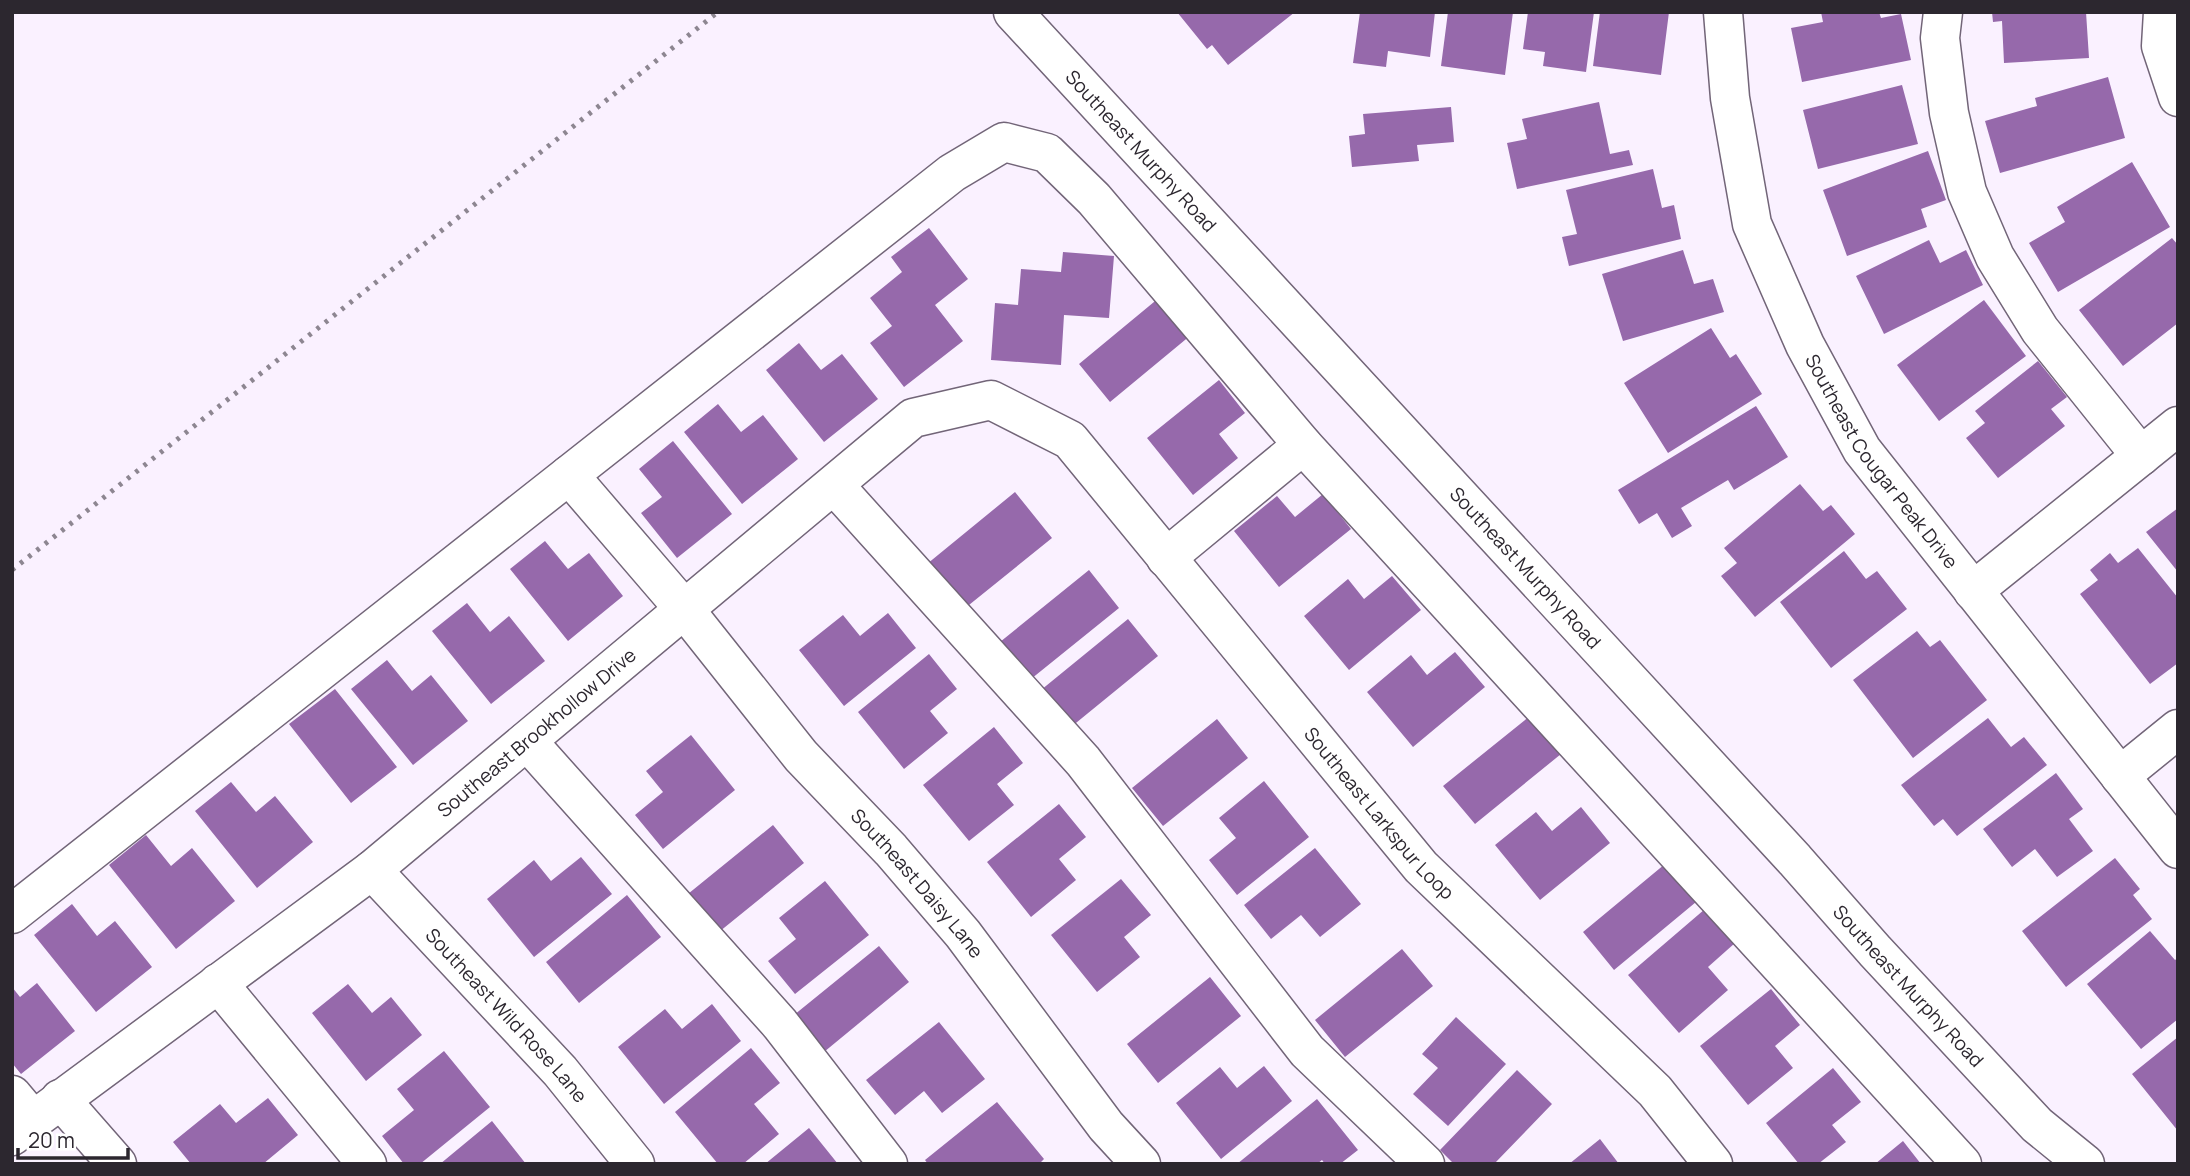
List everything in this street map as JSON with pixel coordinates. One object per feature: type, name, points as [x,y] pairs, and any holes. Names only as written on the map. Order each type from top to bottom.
[{"type":"street","name":"Southeast Murphy Road","points":[[1013,12],[2037,1125],[2085,1164]]},
{"type":"street","name":"Southeast Cougar Peak Drive","points":[[1723,12],[1730,98],[1752,224],[1804,345],[1862,450],[2178,849]]},
{"type":"street","points":[[1943,12],[1940,38],[1949,113],[1967,192],[1995,257],[2040,330],[2141,456]]},
{"type":"street","points":[[2163,12],[2161,46],[2178,97]]},
{"type":"street","points":[[12,914],[952,173],[1004,142],[1047,152],[1094,199],[1303,445],[1962,1164]]},
{"type":"street","name":"Southeast Brookhollow Drive","points":[[29,1112],[218,984],[372,870],[913,418],[991,400],[1070,440]]},
{"type":"street","points":[[1973,591],[2178,426]]},
{"type":"street","name":"Southeast Larkspur Loop","points":[[1070,440],[1421,867],[1655,1091],[1713,1164]]},
{"type":"street","points":[[1166,558],[1303,445]]},
{"type":"street","name":"Southeast Daisy Lane","points":[[569,475],[685,610],[802,756],[891,850],[964,934],[1106,1126],[1141,1164]]},
{"type":"street","points":[[834,485],[1083,761],[1307,1051],[1425,1164]]},
{"type":"street","points":[[2120,776],[2178,729]]},
{"type":"street","points":[[527,741],[780,1024],[888,1164]]},
{"type":"street","name":"Southeast Wild Rose Lane","points":[[372,870],[560,1071],[635,1164]]},
{"type":"street","points":[[218,984],[367,1164]]},
{"type":"street","points":[[29,1112],[117,1164]]},
{"type":"street","name":"Southeast Murphy Road","points":[[2037,1125],[2063,1164]]},
{"type":"building","points":[[1177,12],[1295,12],[1228,65],[1212,45],[1207,49]]},
{"type":"building","points":[[1360,12],[1435,12],[1430,57],[1388,51],[1386,67],[1353,63]]},
{"type":"building","points":[[1448,12],[1513,12],[1505,75],[1441,66]]},
{"type":"building","points":[[1528,12],[1594,12],[1586,72],[1543,66],[1545,52],[1523,49]]},
{"type":"building","points":[[1600,12],[1669,12],[1661,75],[1593,66]]},
{"type":"building","points":[[1821,12],[1879,12],[1881,18],[1901,14],[1911,60],[1802,82],[1791,28],[1823,22]]},
{"type":"building","points":[[1992,12],[2086,12],[2089,58],[2004,63],[2002,21],[1993,22]]},
{"type":"building","points":[[2108,77],[2125,138],[2000,173],[1985,121],[2037,106],[2035,98]]},
{"type":"building","points":[[1902,85],[1918,144],[1818,169],[1803,110]]},
{"type":"building","points":[[1599,102],[1610,154],[1629,150],[1633,165],[1517,189],[1507,143],[1527,139],[1522,119]]},
{"type":"building","points":[[1451,107],[1454,142],[1417,145],[1419,161],[1352,167],[1349,136],[1365,134],[1363,114]]},
{"type":"building","points":[[1928,151],[1946,200],[1921,209],[1927,227],[1847,256],[1823,190]]},
{"type":"building","points":[[2132,162],[2170,227],[2058,292],[2029,243],[2065,222],[2057,207]]},
{"type":"building","points":[[1653,169],[1662,208],[1674,205],[1681,239],[1569,266],[1562,237],[1577,234],[1566,190]]},
{"type":"building","points":[[929,228],[968,279],[935,305],[963,341],[904,387],[870,343],[892,326],[870,298],[902,272],[891,257]]},
{"type":"building","points":[[2172,238],[2178,245],[2178,323],[2123,366],[2079,310]]},
{"type":"building","points":[[1929,240],[1940,263],[1966,250],[1983,285],[1884,334],[1856,276]]},
{"type":"building","points":[[1683,250],[1694,284],[1713,279],[1724,312],[1623,341],[1602,274]]},
{"type":"building","points":[[1063,252],[1114,256],[1109,318],[1064,315],[1061,365],[991,360],[995,303],[1018,305],[1021,269],[1061,272]]},
{"type":"building","points":[[1160,297],[1191,335],[1110,402],[1079,364]]},
{"type":"building","points":[[1984,300],[2026,356],[1939,421],[1897,365]]},
{"type":"building","points":[[1711,328],[1730,358],[1736,354],[1762,394],[1668,453],[1624,383]]},
{"type":"building","points":[[799,343],[821,370],[842,354],[878,399],[824,442],[766,370]]},
{"type":"building","points":[[2038,361],[2067,397],[2051,409],[2065,426],[1998,478],[1966,438],[1985,423],[1975,411]]},
{"type":"building","points":[[1219,380],[1245,413],[1219,434],[1238,458],[1193,495],[1147,438]]},
{"type":"building","points":[[718,404],[741,432],[763,415],[798,459],[742,504],[684,432]]},
{"type":"building","points":[[1756,406],[1788,457],[1734,490],[1728,480],[1681,508],[1692,526],[1672,538],[1657,513],[1639,524],[1618,490]]},
{"type":"building","points":[[673,441],[732,514],[677,558],[641,513],[662,497],[639,469]]},
{"type":"building","points":[[1800,484],[1823,511],[1831,505],[1855,534],[1755,617],[1721,576],[1737,563],[1724,548]]},
{"type":"building","points":[[1015,492],[1052,538],[964,609],[927,564]]},
{"type":"building","points":[[1323,494],[1351,529],[1279,587],[1234,531],[1277,496],[1295,517]]},
{"type":"building","points":[[2178,508],[2178,572],[2146,532]]},
{"type":"building","points":[[545,541],[568,569],[589,553],[623,596],[568,641],[510,569]]},
{"type":"building","points":[[2138,548],[2178,598],[2178,663],[2150,684],[2080,594],[2098,580],[2090,570],[2110,553],[2118,563]]},
{"type":"building","points":[[1844,551],[1866,579],[1877,571],[1907,609],[1831,668],[1780,602]]},
{"type":"building","points":[[1089,570],[1119,608],[1031,679],[1000,642]]},
{"type":"building","points":[[1392,576],[1421,610],[1349,670],[1304,616],[1348,579],[1364,599]]},
{"type":"building","points":[[467,603],[490,632],[509,616],[545,661],[491,704],[432,631]]},
{"type":"building","points":[[888,613],[916,648],[844,706],[799,650],[843,615],[860,636]]},
{"type":"building","points":[[1128,619],[1158,656],[1071,727],[1041,690]]},
{"type":"building","points":[[1917,631],[1930,647],[1940,640],[1987,700],[1913,758],[1853,680]]},
{"type":"building","points":[[1455,652],[1485,687],[1413,747],[1367,692],[1411,655],[1427,675]]},
{"type":"building","points":[[929,654],[957,689],[930,711],[948,733],[904,769],[858,712]]},
{"type":"building","points":[[387,660],[412,691],[431,675],[468,721],[413,765],[351,689]]},
{"type":"building","points":[[335,689],[397,767],[351,803],[289,724]]},
{"type":"building","points":[[1530,716],[1561,754],[1475,824],[1443,786]]},
{"type":"building","points":[[1988,718],[2011,747],[2024,737],[2047,765],[1957,836],[1943,819],[1934,826],[1901,785]]},
{"type":"building","points":[[1217,719],[1248,758],[1163,826],[1132,788]]},
{"type":"building","points":[[994,727],[1023,763],[997,784],[1014,805],[969,841],[923,785]]},
{"type":"building","points":[[691,735],[735,790],[663,849],[635,815],[663,792],[646,771]]},
{"type":"building","points":[[2056,773],[2083,809],[2069,819],[2093,851],[2057,877],[2035,849],[2012,867],[1983,829]]},
{"type":"building","points":[[1264,781],[1309,837],[1237,895],[1209,860],[1236,838],[1219,818]]},
{"type":"building","points":[[231,782],[256,812],[275,796],[313,842],[257,888],[195,811]]},
{"type":"building","points":[[1059,804],[1086,837],[1059,859],[1076,880],[1031,917],[987,862]]},
{"type":"building","points":[[1581,807],[1610,843],[1540,900],[1495,845],[1536,812],[1552,831]]},
{"type":"building","points":[[773,825],[804,863],[714,936],[683,898]]},
{"type":"building","points":[[146,835],[171,866],[192,848],[235,901],[176,949],[109,865]]},
{"type":"building","points":[[1315,848],[1361,904],[1320,937],[1301,915],[1271,939],[1244,905]]},
{"type":"building","points":[[581,857],[612,894],[534,957],[487,899],[534,860],[551,881]]},
{"type":"building","points":[[2115,858],[2140,889],[2133,895],[2152,919],[2066,987],[2022,931]]},
{"type":"building","points":[[1665,864],[1696,902],[1614,970],[1583,932]]},
{"type":"building","points":[[1121,879],[1151,915],[1124,937],[1140,957],[1097,992],[1051,935]]},
{"type":"building","points":[[825,881],[869,935],[795,994],[768,961],[796,939],[779,918]]},
{"type":"building","points":[[627,895],[661,937],[579,1003],[546,962]]},
{"type":"building","points":[[72,904],[97,936],[115,921],[152,967],[96,1012],[34,935]]},
{"type":"building","points":[[1705,909],[1735,943],[1708,967],[1728,990],[1679,1033],[1628,975]]},
{"type":"building","points":[[2150,931],[2175,960],[2178,958],[2178,1019],[2141,1049],[2087,984]]},
{"type":"building","points":[[879,946],[909,982],[824,1052],[794,1015]]},
{"type":"building","points":[[1402,949],[1433,986],[1345,1057],[1315,1020]]},
{"type":"building","points":[[1210,977],[1241,1016],[1158,1083],[1127,1044]]},
{"type":"building","points":[[37,983],[75,1031],[21,1074],[12,1063],[12,987],[20,997]]},
{"type":"building","points":[[348,984],[372,1013],[391,997],[422,1035],[366,1081],[312,1013]]},
{"type":"building","points":[[1771,989],[1800,1025],[1775,1046],[1793,1068],[1748,1105],[1700,1046]]},
{"type":"building","points":[[712,1004],[741,1041],[664,1104],[618,1047],[665,1009],[682,1029]]},
{"type":"building","points":[[1456,1017],[1506,1064],[1448,1126],[1413,1094],[1438,1068],[1422,1054]]},
{"type":"building","points":[[939,1022],[985,1079],[942,1113],[924,1091],[895,1115],[866,1080]]},
{"type":"building","points":[[2178,1037],[2178,1131],[2132,1074]]},
{"type":"building","points":[[751,1048],[780,1083],[754,1104],[779,1134],[743,1164],[718,1164],[675,1112]]},
{"type":"building","points":[[444,1051],[490,1107],[420,1164],[404,1164],[382,1136],[414,1110],[397,1089]]},
{"type":"building","points":[[1264,1066],[1292,1101],[1221,1159],[1176,1103],[1220,1067],[1237,1088]]},
{"type":"building","points":[[1833,1068],[1861,1102],[1832,1125],[1846,1142],[1818,1164],[1799,1164],[1766,1123]]},
{"type":"building","points":[[1517,1070],[1552,1104],[1494,1164],[1454,1164],[1440,1150]]},
{"type":"building","points":[[268,1098],[298,1135],[263,1164],[191,1164],[173,1142],[220,1104],[236,1123]]},
{"type":"building","points":[[1317,1099],[1358,1150],[1340,1164],[1325,1164],[1322,1160],[1317,1164],[1237,1164]]},
{"type":"building","points":[[997,1102],[1044,1159],[1039,1164],[928,1164],[925,1160]]},
{"type":"building","points":[[492,1121],[526,1164],[440,1164]]},
{"type":"building","points":[[809,1128],[838,1164],[765,1164]]},
{"type":"building","points":[[1600,1139],[1619,1164],[1569,1164]]},
{"type":"building","points":[[1903,1141],[1921,1164],[1875,1164]]},
{"type":"railway","points":[[12,570],[718,12]]}]
